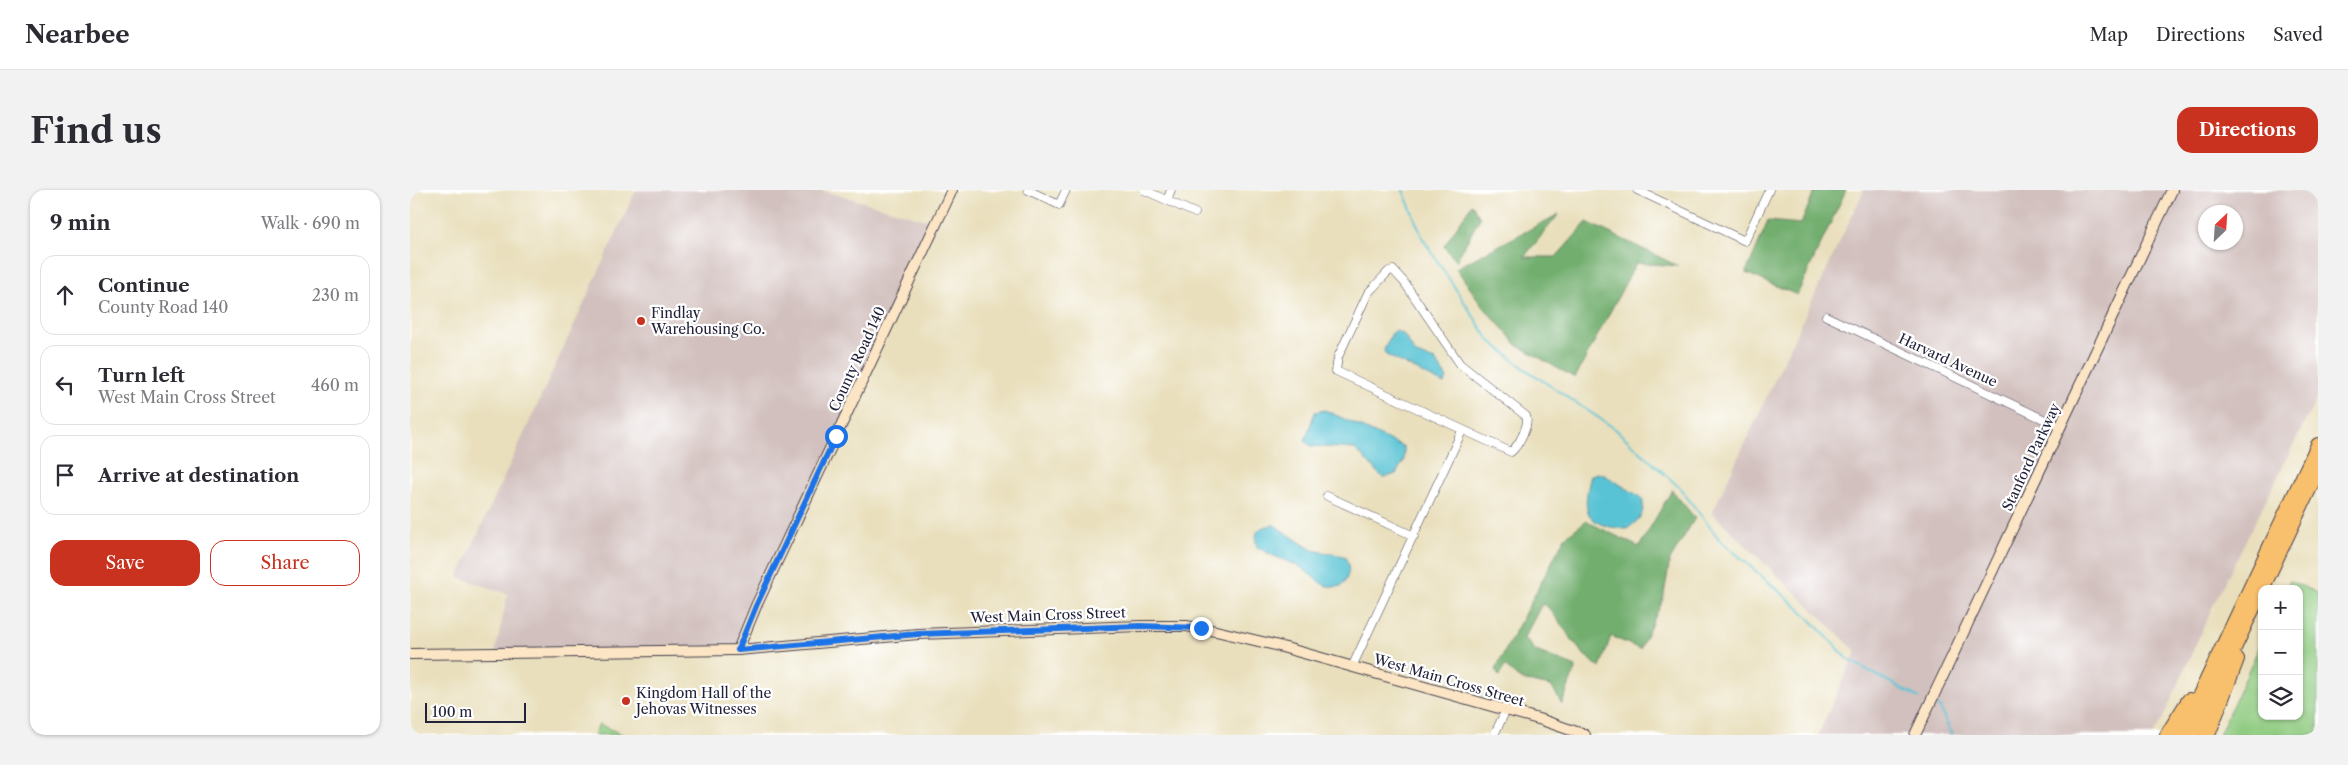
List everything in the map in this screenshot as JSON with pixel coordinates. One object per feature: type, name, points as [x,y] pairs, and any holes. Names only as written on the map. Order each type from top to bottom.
[{"type":"highway","points":[[2181,735],[2318,445]]},
{"type":"highway","points":[[2263,585],[2318,470]]},
{"type":"highway","points":[[2193,735],[2258,596]]},
{"type":"highway","points":[[2208,735],[2219,712],[2258,598]]},
{"type":"highway","points":[[2166,735],[2200,683],[2223,637],[2240,610]]},
{"type":"main road","name":"County Road 140","points":[[738,650],[756,606],[952,190]]},
{"type":"main road","name":"Stanford Parkway","points":[[1915,735],[2172,190]]},
{"type":"main road","name":"West Main Cross Street","points":[[410,654],[738,650],[918,634],[1165,626],[1216,631],[1506,710],[1585,735]]},
{"type":"street","points":[[1028,190],[1059,205],[1066,190]]},
{"type":"street","points":[[1144,190],[1195,213]]},
{"type":"street","points":[[1167,200],[1171,190]]},
{"type":"street","points":[[1637,190],[1745,241],[1769,190]]},
{"type":"street","points":[[1389,271],[1396,272],[1404,282],[1460,364],[1528,419],[1515,448],[1511,452],[1462,431],[1336,371],[1338,357],[1368,293],[1389,271]]},
{"type":"street","name":"Harvard Avenue","points":[[1826,316],[2060,427]]},
{"type":"street","points":[[1352,667],[1462,431]]},
{"type":"street","points":[[1327,496],[1414,536]]},
{"type":"street","points":[[1494,735],[1506,710]]},
{"type":"shaded area","points":[[636,190],[821,190],[937,223],[738,650],[495,652],[508,594],[458,577]]},
{"type":"shaded area","points":[[1864,190],[2318,190],[2318,396],[2212,608],[2163,718],[2153,735],[1818,735],[1856,651],[1712,513]]},
{"type":"green space","points":[[1815,190],[1846,190],[1797,295],[1746,273],[1768,221],[1801,224]]},
{"type":"green space","points":[[1472,204],[1480,218],[1456,261],[1444,246]]},
{"type":"green space","points":[[1559,214],[1524,257],[1556,257],[1587,222],[1678,266],[1636,263],[1575,378],[1517,345],[1481,304],[1456,268]]},
{"type":"green space","points":[[1672,490],[1695,518],[1670,560],[1663,600],[1640,649],[1611,636],[1600,668],[1582,653],[1549,608],[1542,604],[1524,638],[1536,651],[1576,667],[1562,704],[1551,686],[1521,680],[1505,666],[1499,676],[1495,670],[1565,537],[1586,521],[1639,547]]},
{"type":"green space","points":[[2290,581],[2299,585],[2288,585]]},
{"type":"green space","points":[[2303,587],[2318,593],[2318,735],[2219,735],[2258,650],[2258,720],[2303,720]]},
{"type":"green space","points":[[599,724],[603,726],[624,735],[594,735]]},
{"type":"water","points":[[1396,331],[1403,334],[1416,354],[1435,360],[1447,378],[1444,384],[1386,355],[1384,350],[1392,333]]},
{"type":"water","points":[[1325,410],[1404,447],[1404,460],[1396,474],[1383,478],[1355,449],[1311,446],[1305,441],[1315,412]]},
{"type":"water","points":[[1596,473],[1603,474],[1642,498],[1642,512],[1635,523],[1627,529],[1603,525],[1590,516],[1586,500],[1591,476]]},
{"type":"water","points":[[1274,525],[1312,550],[1344,556],[1348,563],[1348,571],[1346,579],[1341,586],[1324,585],[1300,567],[1257,547],[1256,537],[1258,531],[1261,528]]},
{"type":"waterway","points":[[1403,190],[1423,239],[1489,340],[1525,369],[1614,428],[1679,487],[1720,540],[1802,611],[1849,660],[1919,698]]},
{"type":"waterway","points":[[1937,706],[1940,708],[1952,735]]},
{"type":"place","name":"Findlay Warehousing Co.","points":[[641,321]]},
{"type":"place","name":"Kingdom Hall of the Jehovas Witnesses","points":[[626,701]]},
{"type":"route","points":[[836,436],[756,606],[738,650],[918,634],[1140,626],[1186,626],[1201,628]]}]
